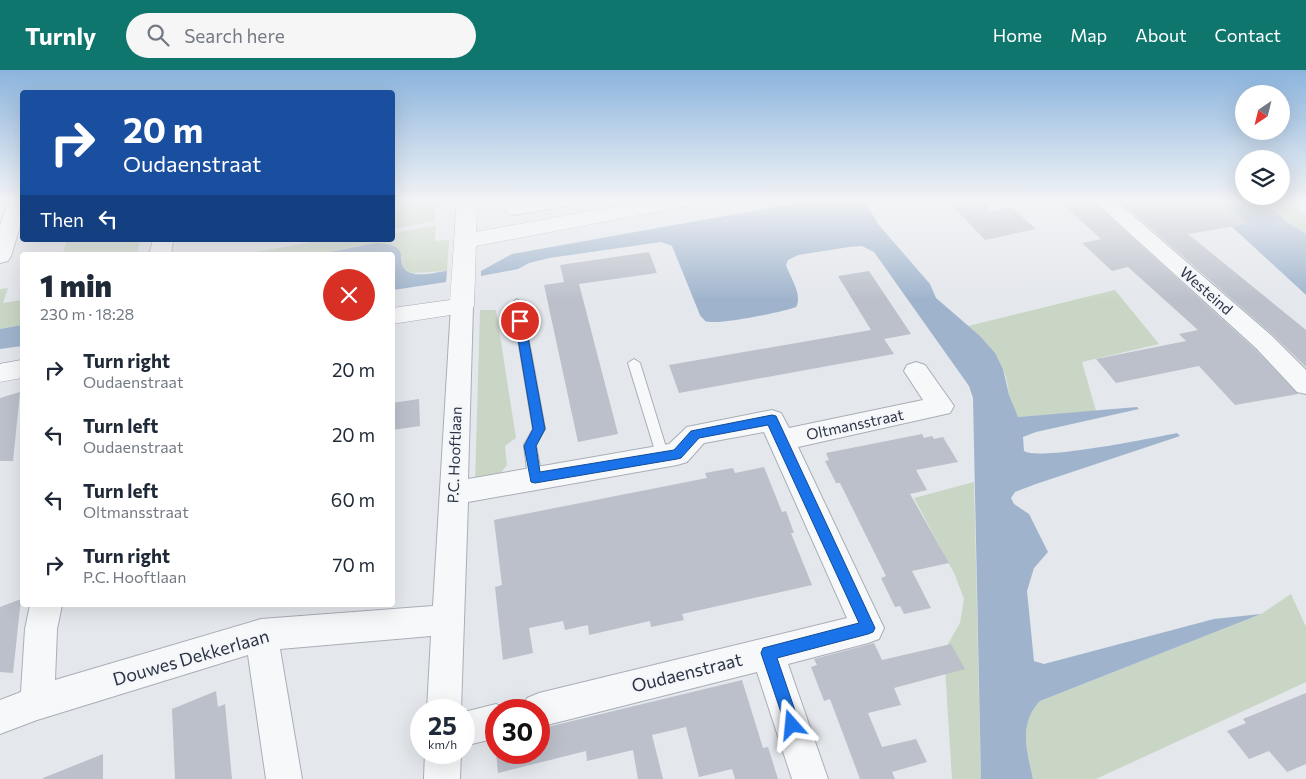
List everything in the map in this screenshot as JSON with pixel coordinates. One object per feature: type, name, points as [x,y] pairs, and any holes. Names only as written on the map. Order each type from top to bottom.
[{"type":"street","points":[[0,256],[8,233]]},
{"type":"street","name":"P.C. Hooftlaan","points":[[444,699],[465,233]]},
{"type":"street","points":[[464,248],[528,233]]},
{"type":"street","name":"Westeind","points":[[1140,233],[1264,342],[1306,385]]},
{"type":"street","points":[[395,315],[463,296]]},
{"type":"street","points":[[0,373],[20,369]]},
{"type":"street","name":"Oltmansstraat","points":[[780,440],[941,406],[916,372]]},
{"type":"street","points":[[454,493],[677,454],[696,434],[772,420],[780,440]]},
{"type":"street","name":"Oudaenstraat","points":[[550,707],[868,628],[780,440]]},
{"type":"street","points":[[37,702],[41,629],[46,607]]},
{"type":"street","name":"Douwes Dekkerlaan","points":[[0,717],[37,702],[261,635],[448,620]]},
{"type":"street","points":[[261,635],[284,779]]},
{"type":"street","points":[[768,653],[810,779]]},
{"type":"street","points":[[442,779],[443,764]]},
{"type":"lane","points":[[517,303],[539,429],[530,446],[535,478]]},
{"type":"lane","points":[[634,363],[663,457]]},
{"type":"green space","points":[[395,233],[435,233],[435,241],[449,240],[447,271],[413,273],[404,267],[402,256],[395,254],[395,252],[387,252],[362,245],[328,252],[256,252],[307,243],[395,242]]},
{"type":"green space","points":[[66,242],[140,242],[138,252],[63,252]]},
{"type":"green space","points":[[8,288],[3,303],[20,300],[20,325],[0,329],[0,289]]},
{"type":"green space","points":[[1115,290],[1159,344],[1082,362],[1096,411],[1018,417],[1014,412],[1005,375],[997,357],[968,326]]},
{"type":"green space","points":[[480,310],[496,310],[516,438],[505,446],[507,465],[495,480],[475,484]]},
{"type":"green space","points":[[974,482],[981,779],[952,779],[944,651],[960,623],[964,599],[955,575],[914,498]]},
{"type":"green space","points":[[1291,594],[1306,627],[1306,682],[1096,779],[1033,779],[1026,738],[1029,719],[1040,701],[1261,614]]},
{"type":"water","points":[[629,233],[886,233],[930,284],[936,298],[980,336],[995,353],[1003,369],[1009,395],[1018,417],[1137,407],[1139,409],[1036,432],[1023,437],[1024,451],[1051,453],[1073,451],[1177,433],[1180,436],[1036,484],[1015,492],[1011,498],[1014,504],[1029,514],[1048,552],[1034,568],[1027,591],[1034,661],[1044,664],[1214,619],[1261,614],[1040,701],[1029,719],[1026,738],[1033,779],[981,779],[973,398],[969,386],[874,252],[862,246],[798,255],[788,260],[786,265],[797,292],[798,302],[796,307],[722,322],[705,321],[700,316],[672,246],[661,242],[549,258],[529,263],[518,269],[481,276],[481,271],[512,254]]},
{"type":"water","points":[[1239,233],[1305,233],[1306,295]]},
{"type":"water","points":[[376,243],[388,244],[399,250],[403,267],[407,271],[421,274],[447,271],[446,282],[395,290],[395,252],[329,252]]},
{"type":"water","points":[[20,325],[20,346],[0,349],[0,329]]},
{"type":"building","points":[[978,233],[1017,233],[985,240]]},
{"type":"building","points":[[1094,233],[1127,233],[1255,349],[1298,394],[1235,405],[1199,366],[1116,383],[1096,359],[1186,341],[1179,334],[1198,330],[1128,267],[1112,271],[1082,243],[1101,239]]},
{"type":"building","points":[[1156,233],[1193,233],[1188,234],[1306,330],[1306,367],[1273,335]]},
{"type":"building","points":[[649,252],[657,273],[579,284],[618,434],[578,442],[544,285],[564,282],[560,265]]},
{"type":"building","points":[[869,271],[911,334],[884,339],[894,354],[679,393],[669,365],[871,330],[838,276]]},
{"type":"building","points":[[20,392],[13,461],[0,461],[0,398]]},
{"type":"building","points":[[419,399],[420,426],[395,430],[395,403]]},
{"type":"building","points":[[922,434],[924,438],[932,436],[934,439],[943,437],[958,462],[916,470],[927,490],[910,494],[949,563],[912,571],[931,608],[904,614],[900,606],[895,607],[881,578],[886,576],[840,483],[836,483],[825,461],[829,460],[826,453]]},
{"type":"building","points":[[764,467],[782,512],[786,511],[794,533],[791,533],[812,585],[682,614],[684,620],[651,627],[650,621],[589,635],[588,625],[565,630],[563,621],[529,628],[533,653],[503,660],[495,587],[502,585],[494,520],[707,478],[705,473],[733,468],[735,473]]},
{"type":"building","points":[[20,599],[13,673],[0,672],[0,607]]},
{"type":"building","points":[[874,643],[882,660],[951,644],[965,669],[894,688],[901,705],[868,713],[882,747],[916,739],[927,762],[892,772],[895,779],[860,779],[830,699],[824,701],[811,667],[817,665],[814,659]]},
{"type":"building","points":[[742,680],[763,748],[768,747],[778,779],[735,779],[732,769],[699,777],[686,727],[652,735],[663,779],[638,779],[633,750],[587,761],[586,751],[550,760],[550,726]]},
{"type":"building","points":[[216,691],[218,707],[225,704],[232,779],[175,779],[172,709]]},
{"type":"building","points":[[1306,693],[1306,764],[1287,772],[1269,751],[1249,759],[1227,731],[1246,723],[1243,719]]},
{"type":"building","points":[[103,754],[103,779],[43,779],[43,778]]},
{"type":"building","points":[[497,764],[534,764],[498,773]]},
{"type":"route","points":[[520,321],[539,429],[530,446],[535,478],[677,454],[696,434],[772,420],[868,628],[768,653],[792,725]]}]
